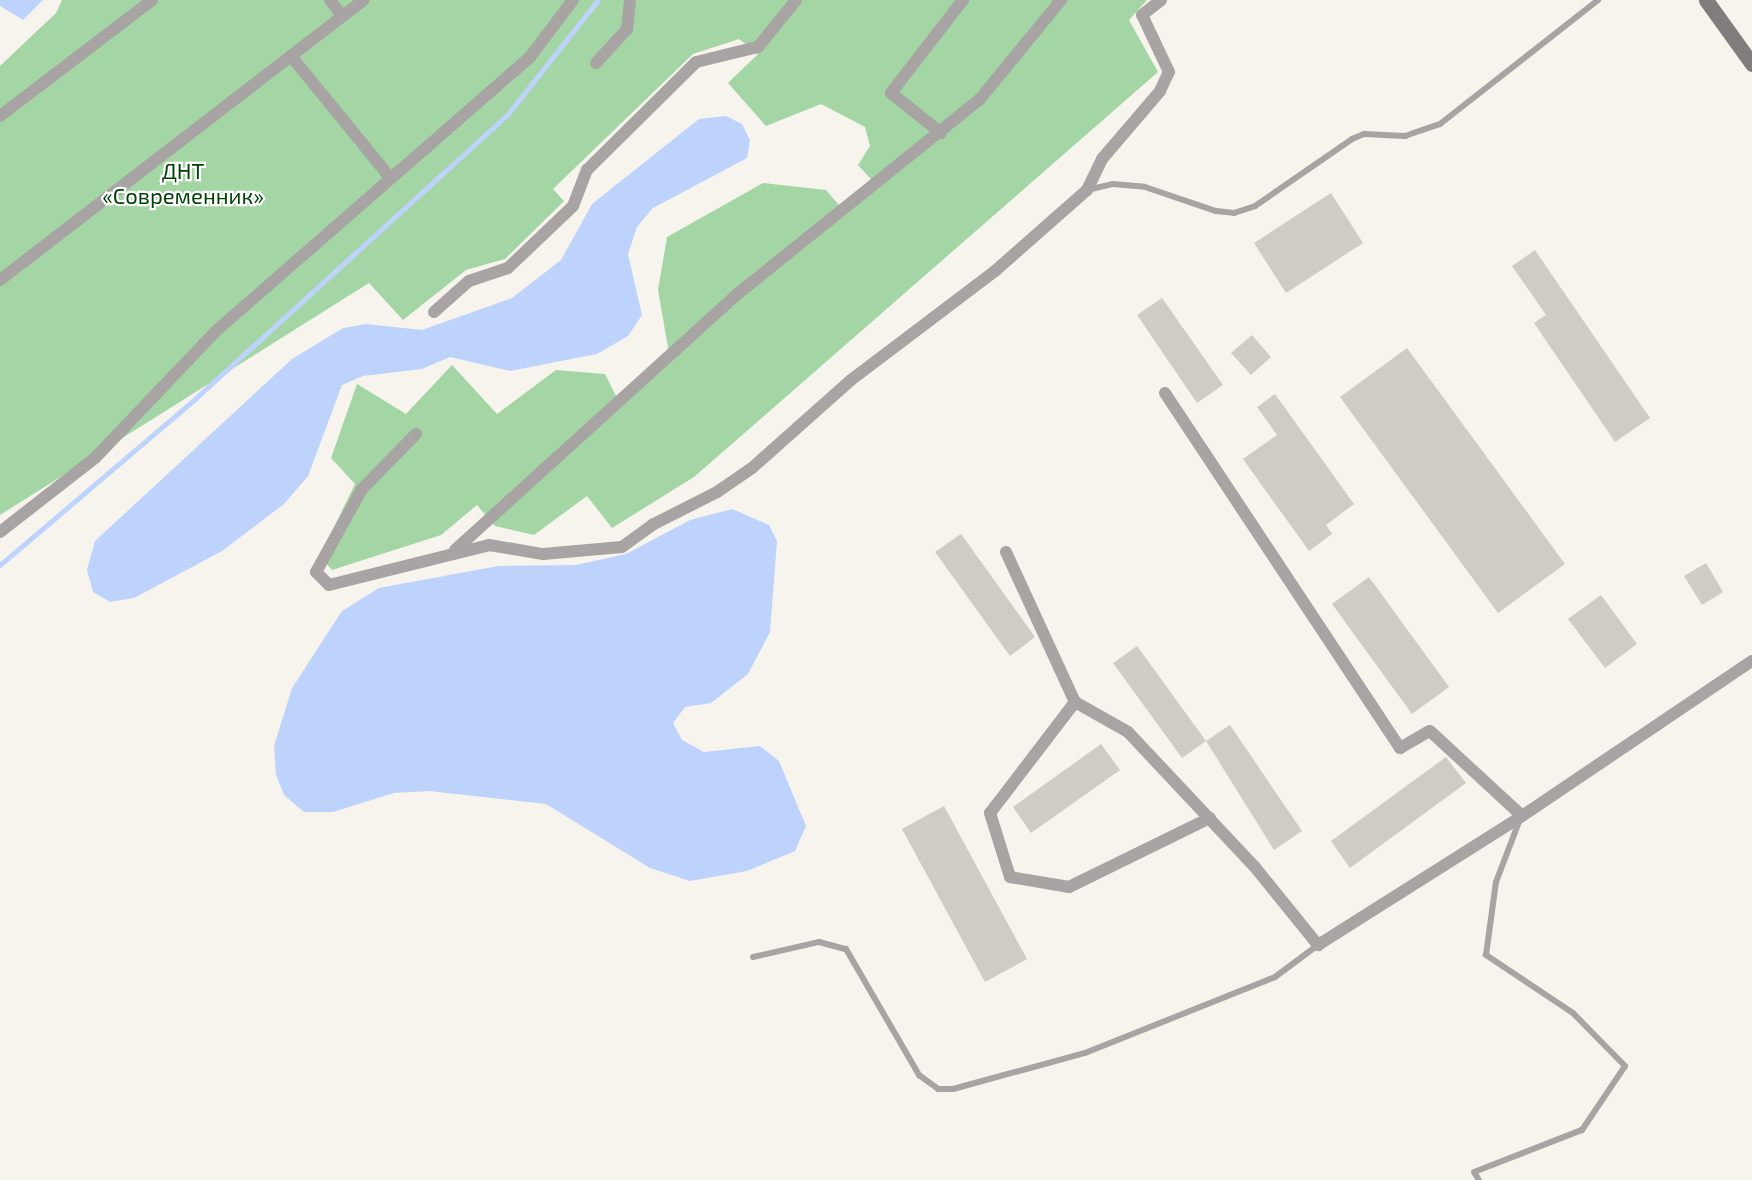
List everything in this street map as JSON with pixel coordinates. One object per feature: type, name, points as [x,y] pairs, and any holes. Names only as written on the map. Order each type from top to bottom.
[{"type":"street","points":[[0,116],[153,0]]},
{"type":"street","points":[[330,0],[342,16]]},
{"type":"street","points":[[0,280],[364,0]]},
{"type":"street","points":[[0,532],[95,458],[216,331],[388,176],[530,57],[573,0]]},
{"type":"street","points":[[596,63],[627,29],[630,0]]},
{"type":"street","points":[[434,312],[469,281],[508,267],[573,206],[587,171],[696,62],[758,47],[796,0]]},
{"type":"street","points":[[941,133],[891,93],[963,0]]},
{"type":"street","points":[[454,551],[735,296],[941,133],[980,99],[1060,0]]},
{"type":"street","points":[[416,434],[362,489],[316,572],[329,585],[363,579],[454,551],[489,545],[543,554],[621,548],[752,468],[816,408],[995,271],[1087,190],[1102,159],[1160,91],[1169,72],[1142,15],[1161,0]]},
{"type":"street","points":[[1706,0],[1752,64]]},
{"type":"street","points":[[291,56],[388,176]]},
{"type":"street","points":[[1165,393],[1400,748],[1430,731],[1522,816]]},
{"type":"street","points":[[1006,552],[1075,702],[1128,732],[1210,818],[1318,945],[1522,816],[1752,661]]},
{"type":"street","points":[[1075,702],[990,813],[1010,877],[1068,887],[1210,818]]},
{"type":"lane","points":[[1087,190],[1113,184],[1145,187],[1216,211],[1234,213],[1255,206],[1352,139],[1364,134],[1405,136],[1440,124],[1598,0]]},
{"type":"lane","points":[[1479,1180],[1474,1172],[1582,1130],[1625,1066],[1573,1013],[1486,955],[1496,882],[1522,816]]},
{"type":"lane","points":[[753,957],[819,942],[846,949],[919,1075],[938,1089],[954,1089],[1096,1049],[1275,977],[1318,945]]},
{"type":"green space","name":"ДНТ «Современник»","points":[[62,0],[1147,0],[1129,20],[1158,72],[694,477],[612,528],[587,496],[534,535],[495,526],[477,505],[441,535],[332,570],[320,556],[355,484],[331,458],[357,384],[406,414],[452,365],[497,414],[556,370],[605,374],[617,398],[669,353],[658,290],[667,237],[763,183],[826,190],[844,211],[878,187],[858,165],[870,146],[865,127],[821,104],[766,126],[728,83],[758,54],[739,39],[693,54],[553,189],[564,201],[505,259],[466,270],[403,320],[369,283],[0,515],[0,66],[56,13]]},
{"type":"water","points":[[0,0],[43,0],[23,20],[0,6]]},
{"type":"water","points":[[726,116],[742,124],[750,140],[747,158],[653,208],[637,227],[628,254],[642,315],[628,336],[597,354],[510,371],[450,357],[422,369],[363,376],[342,385],[308,476],[284,504],[222,551],[134,598],[110,602],[93,592],[87,570],[95,541],[292,359],[343,328],[366,324],[422,330],[512,298],[561,260],[592,204],[699,119]]},
{"type":"water","points":[[732,509],[769,525],[777,541],[770,632],[748,674],[711,703],[685,707],[673,723],[682,740],[704,752],[760,746],[779,761],[806,826],[795,851],[747,871],[690,881],[650,868],[546,804],[429,791],[394,793],[333,812],[304,812],[284,795],[276,775],[274,746],[292,688],[342,611],[379,588],[498,566],[576,565],[626,554],[690,520]]},
{"type":"building","points":[[1331,193],[1363,243],[1286,293],[1254,243]]},
{"type":"building","points":[[1535,250],[1650,418],[1615,442],[1534,323],[1546,315],[1512,266]]},
{"type":"building","points":[[1162,298],[1223,385],[1197,403],[1137,315]]},
{"type":"building","points":[[1252,335],[1271,357],[1251,375],[1231,353]]},
{"type":"building","points":[[1407,348],[1565,564],[1498,613],[1340,397]]},
{"type":"building","points":[[1275,394],[1354,504],[1326,525],[1332,534],[1309,551],[1243,459],[1277,435],[1257,407]]},
{"type":"building","points":[[961,534],[1035,637],[1010,656],[935,552]]},
{"type":"building","points":[[1706,563],[1723,592],[1702,605],[1684,576]]},
{"type":"building","points":[[1369,577],[1449,687],[1412,714],[1332,604]]},
{"type":"building","points":[[1601,595],[1637,644],[1605,668],[1568,619]]},
{"type":"building","points":[[1137,646],[1206,741],[1182,758],[1113,663]]},
{"type":"building","points":[[1230,725],[1302,831],[1274,850],[1206,741]]},
{"type":"building","points":[[1101,744],[1120,770],[1031,833],[1013,807]]},
{"type":"building","points":[[1446,757],[1466,783],[1350,868],[1331,841]]},
{"type":"building","points":[[944,806],[1027,959],[985,982],[902,829]]},
{"type":"waterway","points":[[0,565],[196,398],[508,114],[598,0]]}]
